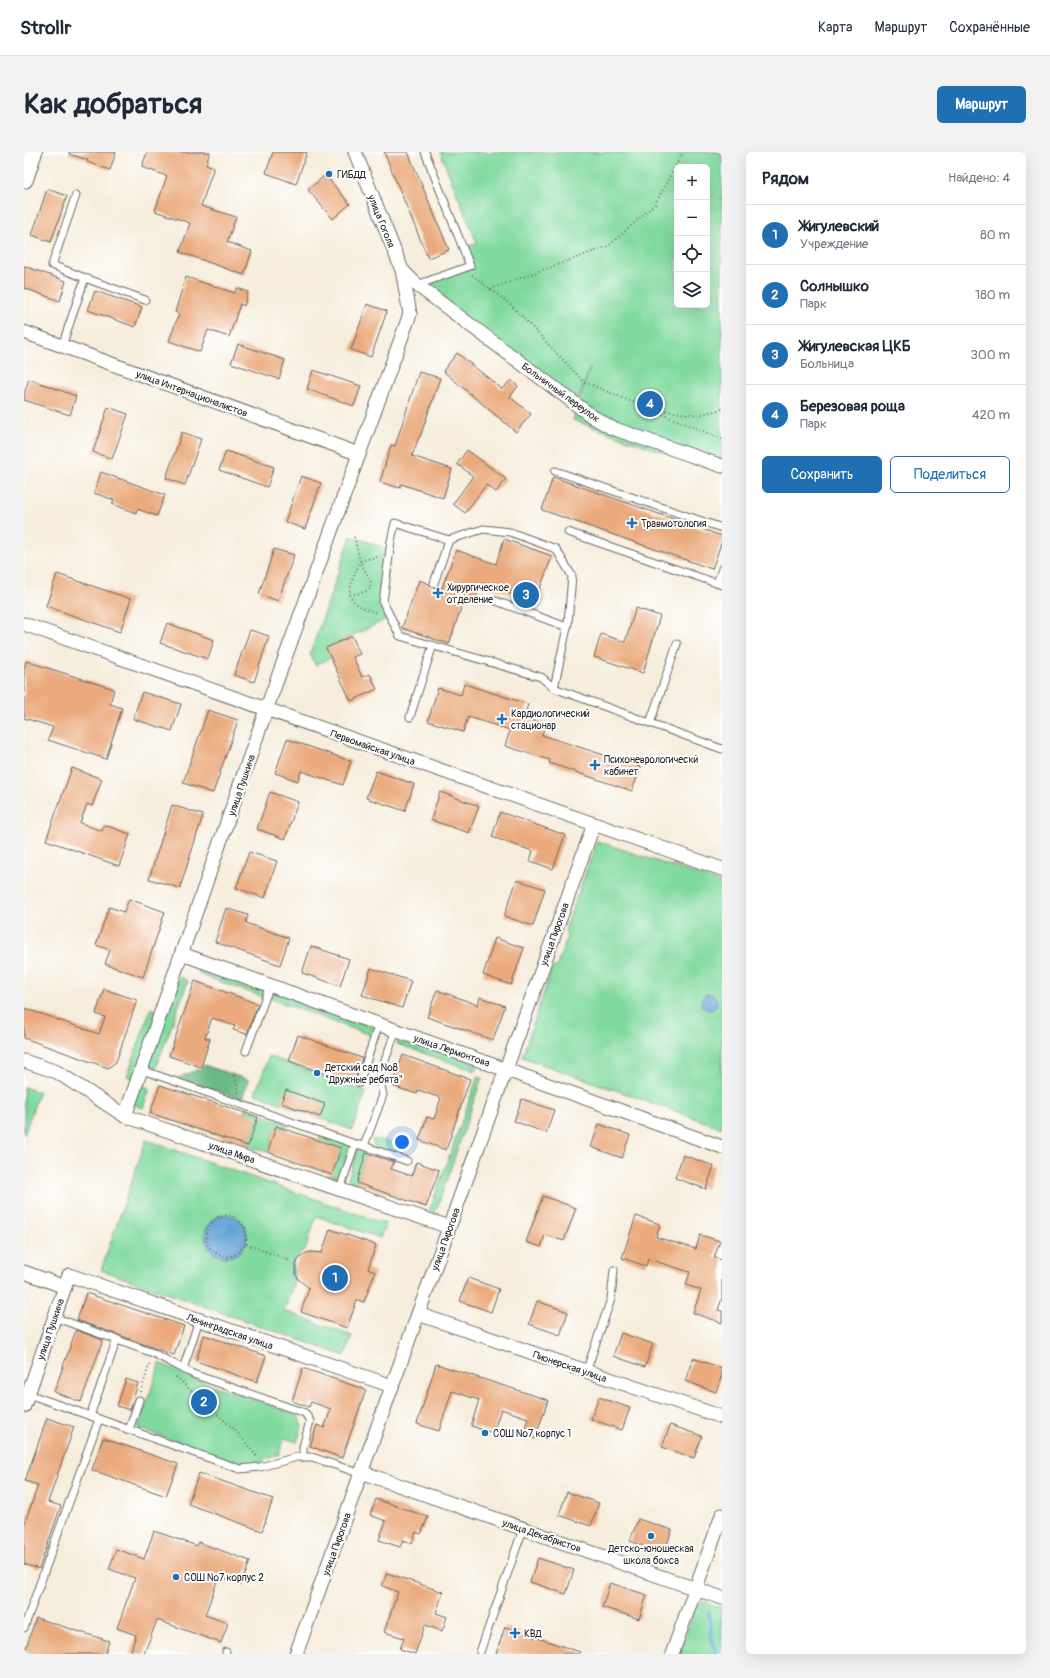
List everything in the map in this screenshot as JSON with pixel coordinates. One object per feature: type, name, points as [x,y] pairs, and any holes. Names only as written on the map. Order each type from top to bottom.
[{"type":"street","name":"улица Гоголя","points":[[355,152],[402,270],[417,285]]},
{"type":"street","name":"улица Пушкина","points":[[125,1116],[266,710],[410,314],[402,270]]},
{"type":"street","name":"Больничный переулок","points":[[417,285],[593,417],[612,428],[722,466]]},
{"type":"street","name":"улица Интернационалистов","points":[[24,332],[359,454]]},
{"type":"street","name":"Первомайская улица","points":[[24,624],[722,869]]},
{"type":"street","name":"улица Пирогова","points":[[296,1654],[505,1068],[594,824]]},
{"type":"street","name":"улица Лермонтова","points":[[182,954],[505,1068],[722,1147]]},
{"type":"street","name":"улица Мира","points":[[24,1061],[56,1072],[125,1116],[449,1227]]},
{"type":"street","name":"Ленинградская улица","points":[[24,1272],[67,1281],[199,1320],[392,1386]]},
{"type":"street","name":"улица Пушкина","points":[[24,1406],[67,1281]]},
{"type":"street","name":"Пионерская улица","points":[[418,1314],[722,1417]]},
{"type":"street","name":"улица Декабристов","points":[[361,1473],[722,1598]]},
{"type":"street","points":[[672,1654],[722,1515]]},
{"type":"lane","points":[[417,285],[470,266],[425,152]]},
{"type":"lane","points":[[76,194],[52,265],[145,300]]},
{"type":"lane","points":[[62,346],[85,278]]},
{"type":"lane","points":[[555,471],[722,528]]},
{"type":"lane","points":[[554,688],[567,627],[572,576],[556,549],[510,532],[482,528],[449,540],[395,523],[389,554],[384,602],[400,636],[541,677],[554,688],[722,749]]},
{"type":"lane","points":[[568,532],[720,584],[722,569]]},
{"type":"lane","points":[[434,583],[449,540]]},
{"type":"lane","points":[[496,601],[567,627]]},
{"type":"lane","points":[[650,723],[677,644]]},
{"type":"lane","points":[[410,717],[433,645]]},
{"type":"lane","points":[[246,1051],[270,985]]},
{"type":"lane","points":[[359,1083],[379,1024]]},
{"type":"lane","points":[[364,1146],[383,1095],[379,1077],[396,1030]]},
{"type":"lane","points":[[142,1070],[407,1161]]},
{"type":"lane","points":[[340,1189],[355,1144]]},
{"type":"lane","points":[[586,1372],[610,1299],[614,1270]]},
{"type":"lane","points":[[54,1317],[153,1353],[175,1366],[224,1386],[305,1413],[310,1421],[303,1447],[303,1457]]},
{"type":"lane","points":[[183,1369],[199,1320]]},
{"type":"lane","points":[[90,1416],[117,1339]]},
{"type":"lane","points":[[28,1394],[240,1469],[303,1457],[312,1457],[361,1473]]},
{"type":"lane","points":[[129,1430],[139,1400]]},
{"type":"lane","points":[[24,1628],[99,1419]]},
{"type":"lane","points":[[480,1652],[522,1529]]},
{"type":"path","points":[[490,290],[609,246],[655,204],[682,152]]},
{"type":"path","points":[[463,268],[511,306],[584,382],[722,439]]},
{"type":"path","points":[[651,410],[699,415],[722,409]]},
{"type":"path","points":[[350,595],[369,590],[371,582],[360,561],[354,537]]},
{"type":"path","points":[[360,561],[389,554]]},
{"type":"path","points":[[360,561],[352,581],[350,595],[354,602],[360,607],[391,617]]},
{"type":"path","points":[[235,1076],[241,1105]]},
{"type":"path","points":[[222,1216],[236,1218],[245,1227],[246,1244],[240,1252],[227,1257],[214,1253],[206,1242],[206,1232],[211,1222],[222,1216]]},
{"type":"path","points":[[246,1244],[291,1261]]},
{"type":"path","points":[[139,1400],[153,1353]]},
{"type":"path","points":[[175,1366],[176,1378],[203,1400],[237,1432],[266,1465]]},
{"type":"green space","points":[[440,152],[722,152],[722,473],[573,420],[590,368],[576,404],[417,285],[469,266],[463,249],[477,243]]},
{"type":"green space","points":[[351,536],[390,550],[383,602],[391,617],[327,648],[331,658],[315,665],[310,654]]},
{"type":"green space","points":[[597,841],[722,883],[722,1128],[522,1057],[552,968],[557,966],[567,937],[565,930]]},
{"type":"green space","points":[[201,966],[266,990],[263,997],[198,974]]},
{"type":"green space","points":[[179,977],[188,981],[155,1070],[147,1067]]},
{"type":"green space","points":[[273,992],[375,1028],[373,1036],[271,999]]},
{"type":"green space","points":[[151,1008],[160,1012],[135,1079],[127,1076]]},
{"type":"green space","points":[[399,1037],[477,1064],[475,1071],[397,1044]]},
{"type":"green space","points":[[269,1056],[366,1092],[352,1130],[255,1094]]},
{"type":"green space","points":[[204,1065],[249,1080],[242,1099],[178,1078],[199,1069]]},
{"type":"green space","points":[[478,1076],[482,1077],[435,1214],[429,1212]]},
{"type":"green space","points":[[138,1084],[150,1088],[143,1108],[131,1104]]},
{"type":"green space","points":[[24,1087],[39,1092],[24,1135]]},
{"type":"green space","points":[[245,1108],[288,1124],[286,1129],[276,1127],[268,1152],[248,1146],[258,1118],[244,1113]]},
{"type":"green space","points":[[321,1134],[350,1145],[340,1177],[332,1175],[319,1141]]},
{"type":"green space","points":[[372,1139],[400,1143],[398,1153],[375,1149]]},
{"type":"green space","points":[[146,1140],[386,1224],[380,1238],[316,1216],[306,1249],[293,1261],[295,1279],[284,1311],[352,1336],[345,1356],[101,1270]]},
{"type":"green space","points":[[357,1150],[366,1153],[357,1183],[348,1180]]},
{"type":"green space","points":[[160,1363],[198,1380],[298,1415],[302,1426],[297,1442],[284,1438],[279,1454],[258,1463],[237,1464],[138,1428]]},
{"type":"green space","points":[[702,1601],[722,1608],[722,1654],[679,1654],[695,1608]]},
{"type":"water","points":[[706,994],[712,994],[717,999],[715,1008],[712,1010],[706,1010],[701,1005],[701,999]]},
{"type":"water","points":[[226,1215],[241,1221],[247,1236],[241,1251],[226,1257],[211,1251],[205,1236],[211,1221]]},
{"type":"building","points":[[69,152],[116,152],[110,170],[87,162],[88,160],[69,154]]},
{"type":"building","points":[[147,152],[210,152],[206,164],[214,167],[201,206],[236,217],[227,242],[252,251],[244,275],[180,252],[190,223],[155,211],[167,176],[142,167]]},
{"type":"building","points":[[273,152],[307,152],[296,184],[266,173]]},
{"type":"building","points":[[384,152],[408,152],[449,250],[428,258]]},
{"type":"building","points":[[325,175],[350,204],[333,219],[308,190]]},
{"type":"building","points":[[47,189],[67,196],[51,242],[32,235]]},
{"type":"building","points":[[24,266],[66,281],[60,301],[24,288]]},
{"type":"building","points":[[186,277],[235,293],[237,288],[248,292],[244,306],[240,304],[229,337],[208,330],[200,352],[169,341],[179,314],[175,312]]},
{"type":"building","points":[[95,291],[142,307],[135,327],[88,310]]},
{"type":"building","points":[[367,304],[387,311],[371,357],[351,350]]},
{"type":"building","points":[[238,344],[285,360],[279,379],[231,363]]},
{"type":"building","points":[[457,353],[502,389],[511,380],[518,386],[510,397],[531,414],[516,432],[443,371]]},
{"type":"building","points":[[313,370],[361,386],[354,406],[307,389]]},
{"type":"building","points":[[419,372],[440,378],[412,456],[452,469],[443,498],[401,484],[400,488],[380,482],[391,445],[395,446]]},
{"type":"building","points":[[29,379],[76,396],[70,415],[24,400],[24,394]]},
{"type":"building","points":[[108,407],[128,414],[112,459],[93,452]]},
{"type":"building","points":[[182,432],[201,439],[185,485],[166,478]]},
{"type":"building","points":[[467,450],[506,479],[496,492],[486,485],[465,513],[453,504],[473,476],[457,464]]},
{"type":"building","points":[[226,451],[274,467],[267,487],[219,470]]},
{"type":"building","points":[[101,472],[165,495],[157,516],[137,509],[136,513],[112,504],[114,500],[94,493]]},
{"type":"building","points":[[301,476],[321,483],[305,529],[285,522]]},
{"type":"building","name":"Травмотология","points":[[553,477],[722,536],[722,541],[712,569],[542,510]]},
{"type":"building","name":"Хирургическое отделение","points":[[504,539],[552,556],[535,602],[481,583],[477,594],[467,590],[449,644],[402,628],[419,580],[429,584],[433,588],[438,586],[442,588],[456,550],[496,564]]},
{"type":"building","points":[[274,549],[294,555],[278,601],[259,594]]},
{"type":"building","points":[[57,574],[131,599],[120,632],[46,606]]},
{"type":"building","points":[[636,608],[660,616],[643,673],[594,657],[601,634],[625,642]]},
{"type":"building","points":[[167,623],[214,640],[208,659],[160,643]]},
{"type":"building","points":[[250,630],[269,636],[254,682],[234,675]]},
{"type":"building","points":[[352,636],[360,654],[353,657],[362,677],[370,674],[377,689],[351,701],[326,648]]},
{"type":"building","points":[[26,661],[114,689],[110,704],[122,708],[106,759],[48,740],[53,727],[24,718],[24,668]]},
{"type":"building","name":"Кардиологический стационар","points":[[464,684],[528,704],[524,718],[545,724],[542,735],[641,767],[632,791],[549,763],[550,760],[505,746],[510,730],[468,717],[463,732],[428,721],[438,688],[461,695]]},
{"type":"building","points":[[142,692],[181,704],[172,731],[133,719]]},
{"type":"building","points":[[208,710],[238,720],[213,793],[183,783]]},
{"type":"building","points":[[287,739],[351,761],[343,785],[301,771],[298,781],[275,773]]},
{"type":"building","points":[[72,768],[102,779],[92,806],[87,804],[80,823],[102,831],[104,825],[130,834],[119,866],[46,840]]},
{"type":"building","points":[[376,771],[414,784],[405,811],[366,798]]},
{"type":"building","points":[[270,792],[298,802],[285,839],[257,829]]},
{"type":"building","points":[[440,792],[479,806],[469,833],[431,820]]},
{"type":"building","points":[[172,805],[203,815],[180,888],[149,879]]},
{"type":"building","points":[[500,812],[565,835],[553,869],[530,861],[533,851],[492,837]]},
{"type":"building","points":[[249,852],[277,861],[265,898],[236,888]]},
{"type":"building","points":[[517,880],[545,889],[533,926],[504,916]]},
{"type":"building","points":[[129,899],[165,912],[143,977],[105,964],[110,950],[96,945],[109,907],[124,912]]},
{"type":"building","points":[[226,908],[248,915],[246,923],[289,938],[280,965],[215,942]]},
{"type":"building","points":[[495,938],[524,948],[511,985],[483,975]]},
{"type":"building","points":[[311,946],[349,959],[340,986],[302,973]]},
{"type":"building","points":[[371,968],[411,981],[402,1008],[362,995]]},
{"type":"building","points":[[195,981],[258,1004],[247,1034],[233,1030],[235,1026],[212,1018],[205,1038],[210,1039],[201,1067],[169,1056]]},
{"type":"building","points":[[104,989],[137,1000],[116,1062],[108,1068],[24,1038],[24,1008],[99,1034],[105,1017],[96,1014]]},
{"type":"building","points":[[437,990],[478,1005],[480,997],[505,1006],[493,1040],[427,1017]]},
{"type":"building","points":[[298,1035],[362,1058],[354,1084],[289,1061]]},
{"type":"building","points":[[403,1055],[470,1079],[446,1150],[419,1140],[427,1117],[434,1119],[441,1098],[418,1090],[417,1094],[392,1086]]},
{"type":"building","points":[[160,1085],[258,1117],[248,1146],[150,1113]]},
{"type":"building","points":[[286,1090],[325,1104],[320,1117],[281,1103]]},
{"type":"building","points":[[522,1099],[554,1110],[546,1133],[514,1121]]},
{"type":"building","points":[[599,1124],[630,1135],[622,1158],[591,1147]]},
{"type":"building","points":[[276,1126],[341,1148],[332,1175],[268,1152]]},
{"type":"building","points":[[366,1153],[394,1162],[391,1169],[412,1176],[416,1162],[439,1170],[426,1207],[357,1183]]},
{"type":"building","points":[[683,1155],[714,1166],[706,1189],[675,1178]]},
{"type":"building","points":[[543,1196],[576,1208],[564,1241],[545,1235],[541,1247],[526,1242]]},
{"type":"building","points":[[636,1216],[660,1224],[656,1237],[696,1249],[700,1235],[720,1241],[714,1258],[722,1260],[722,1298],[718,1310],[722,1311],[722,1323],[693,1313],[701,1290],[686,1285],[690,1272],[648,1259],[646,1266],[622,1258]]},
{"type":"building","points":[[330,1229],[376,1245],[368,1269],[375,1272],[364,1302],[357,1300],[347,1328],[301,1312],[309,1288],[299,1280],[296,1275],[296,1265],[298,1260],[306,1253],[322,1253]]},
{"type":"building","points":[[468,1278],[499,1289],[491,1312],[460,1301]]},
{"type":"building","points":[[86,1293],[184,1326],[174,1355],[77,1320]]},
{"type":"building","points":[[537,1301],[568,1312],[560,1335],[529,1324]]},
{"type":"building","points":[[76,1330],[103,1340],[81,1402],[54,1392]]},
{"type":"building","points":[[621,1333],[653,1344],[645,1367],[613,1356]]},
{"type":"building","points":[[204,1335],[266,1356],[257,1382],[196,1361]]},
{"type":"building","points":[[693,1358],[722,1368],[722,1375],[716,1392],[685,1381]]},
{"type":"building","points":[[436,1364],[548,1400],[535,1439],[523,1435],[528,1418],[501,1409],[493,1433],[471,1426],[479,1400],[452,1391],[439,1431],[417,1424]]},
{"type":"building","points":[[303,1368],[366,1390],[342,1458],[310,1446],[317,1425],[324,1428],[331,1409],[311,1402],[309,1407],[292,1401]]},
{"type":"building","points":[[126,1379],[138,1383],[130,1410],[117,1406]]},
{"type":"building","points":[[599,1397],[630,1408],[622,1430],[591,1419]]},
{"type":"building","points":[[47,1418],[74,1427],[48,1502],[61,1506],[39,1569],[24,1564],[24,1525],[38,1485],[25,1481]]},
{"type":"building","points":[[670,1425],[702,1436],[694,1458],[662,1447]]},
{"type":"building","points":[[103,1438],[178,1464],[166,1496],[92,1470]]},
{"type":"building","points":[[199,1473],[273,1499],[262,1531],[188,1504]]},
{"type":"building","points":[[567,1492],[599,1503],[591,1526],[559,1515]]},
{"type":"building","points":[[376,1499],[428,1517],[421,1534],[416,1532],[412,1543],[403,1540],[400,1547],[379,1540],[386,1521],[370,1515]]},
{"type":"building","name":"Детско-юношеская школа бокса","points":[[638,1519],[672,1530],[664,1553],[630,1541]]},
{"type":"building","points":[[154,1531],[197,1546],[198,1542],[250,1561],[241,1585],[219,1576],[205,1615],[228,1623],[221,1643],[157,1620],[144,1654],[130,1654],[136,1635],[117,1628],[135,1578],[109,1569],[116,1549],[144,1559]]},
{"type":"building","points":[[538,1558],[574,1570],[566,1594],[530,1582]]},
{"type":"building","points":[[387,1573],[443,1592],[436,1613],[447,1617],[442,1631],[425,1625],[415,1654],[400,1649],[404,1638],[384,1632],[398,1592],[382,1586]]},
{"type":"building","points":[[610,1583],[647,1595],[639,1619],[602,1607]]},
{"type":"building","points":[[36,1618],[109,1641],[105,1654],[34,1654],[25,1651]]},
{"type":"building","points":[[505,1627],[580,1652],[579,1654],[496,1654]]},
{"type":"waterway","points":[[709,1612],[711,1635],[716,1654]]},
{"type":"place","name":"ГИБДД","points":[[329,174]]},
{"type":"place","name":"Березовая роща","points":[[650,404]]},
{"type":"place","name":"Травмотология","points":[[632,523]]},
{"type":"place","name":"Хирургическое отделение","points":[[438,593]]},
{"type":"place","name":"Жигулевская ЦКБ","points":[[526,595]]},
{"type":"place","name":"Кардиологический стационар","points":[[502,719]]},
{"type":"place","name":"Психоневрологическй кабинет","points":[[595,765]]},
{"type":"place","name":"Детский сад №8 \"Дружные ребята\"","points":[[317,1073]]},
{"type":"place","name":"Жигулевский","points":[[335,1278]]},
{"type":"place","name":"Солнышко","points":[[204,1402]]},
{"type":"place","name":"СОШ №7 корпус 1","points":[[485,1433]]},
{"type":"place","name":"Детско-юношеская школа бокса","points":[[651,1536]]},
{"type":"place","name":"СОШ №7 корпус 2","points":[[176,1577]]},
{"type":"place","name":"КВД","points":[[515,1633]]}]
